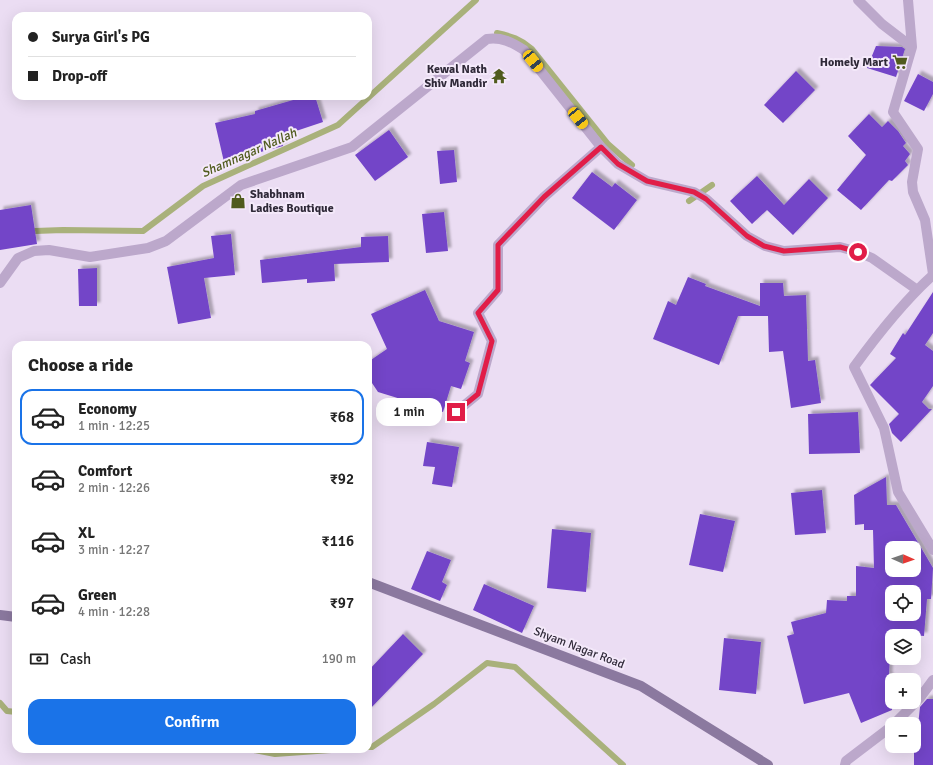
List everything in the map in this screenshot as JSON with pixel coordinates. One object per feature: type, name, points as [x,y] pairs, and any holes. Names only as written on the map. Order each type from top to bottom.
[{"type":"street","points":[[858,0],[882,24],[912,47]]},
{"type":"street","points":[[908,0],[912,47],[893,112],[918,149],[912,182],[913,192],[925,220],[933,274],[916,290],[879,333],[854,367],[884,428],[898,492],[933,550]]},
{"type":"street","points":[[0,283],[18,258],[34,251],[49,250],[90,257],[148,248],[166,241],[241,185],[352,147],[487,39],[499,38],[524,50],[601,147],[618,164],[647,181],[694,192],[706,199],[747,236],[764,246],[784,251],[840,247],[858,252],[872,258],[916,290]]},
{"type":"street","points":[[456,412],[478,394],[492,341],[478,313],[498,290],[498,245],[544,197],[601,147]]},
{"type":"street","name":"Shyam Nagar Road","points":[[372,584],[641,686],[768,765]]},
{"type":"street","points":[[0,615],[12,616]]},
{"type":"street","points":[[901,717],[933,680]]},
{"type":"street","points":[[845,765],[846,761],[885,731]]},
{"type":"building","points":[[876,46],[902,47],[905,49],[896,77],[867,68]]},
{"type":"building","points":[[796,71],[815,90],[783,123],[764,105]]},
{"type":"building","points":[[918,74],[933,82],[933,94],[924,111],[904,101]]},
{"type":"building","points":[[293,100],[316,100],[323,122],[281,136],[283,146],[224,162],[215,123],[255,114],[255,111]]},
{"type":"building","points":[[869,114],[882,127],[888,121],[898,131],[906,143],[903,146],[910,154],[905,161],[908,165],[892,181],[889,180],[861,210],[837,190],[866,155],[848,136]]},
{"type":"building","points":[[389,130],[408,157],[375,181],[355,155]]},
{"type":"building","points":[[454,150],[457,182],[440,184],[437,151]]},
{"type":"building","points":[[592,172],[612,187],[615,183],[637,200],[614,230],[572,198]]},
{"type":"building","points":[[757,176],[784,205],[809,179],[828,198],[793,235],[767,210],[752,224],[730,201]]},
{"type":"building","points":[[31,205],[37,244],[0,250],[0,210]]},
{"type":"building","points":[[444,212],[448,251],[426,253],[422,214]]},
{"type":"building","points":[[231,234],[235,275],[204,278],[211,318],[178,324],[167,267],[214,258],[211,236]]},
{"type":"building","points":[[388,236],[389,262],[334,264],[335,281],[307,283],[307,279],[262,283],[260,260],[361,247],[361,237]]},
{"type":"building","points":[[97,268],[97,306],[79,306],[78,269]]},
{"type":"building","points":[[688,277],[706,284],[705,286],[760,306],[760,283],[783,283],[784,296],[806,295],[808,361],[815,360],[821,403],[791,408],[783,351],[769,352],[768,316],[738,316],[719,365],[653,339],[668,301],[676,305]]},
{"type":"building","points":[[425,290],[439,321],[474,332],[465,361],[470,363],[461,389],[451,386],[443,412],[378,392],[372,383],[372,359],[387,349],[371,314]]},
{"type":"building","points":[[933,292],[933,333],[925,345],[933,351],[933,386],[922,402],[929,409],[932,409],[901,442],[892,433],[889,424],[899,414],[870,385],[896,358],[890,354],[903,333],[905,335]]},
{"type":"building","points":[[858,412],[860,453],[809,454],[808,414]]},
{"type":"building","points":[[427,442],[459,447],[452,487],[432,484],[435,467],[423,466]]},
{"type":"building","points":[[886,477],[887,505],[896,505],[917,541],[885,541],[885,577],[921,577],[921,548],[933,568],[931,599],[927,599],[924,636],[921,636],[921,629],[885,629],[885,665],[889,665],[889,673],[885,673],[885,709],[892,710],[861,723],[849,693],[804,704],[787,636],[794,634],[791,622],[826,613],[827,600],[847,601],[847,596],[856,596],[856,566],[874,568],[873,530],[864,530],[864,524],[855,525],[854,495]]},
{"type":"building","points":[[822,490],[826,533],[795,535],[791,493]]},
{"type":"building","points":[[700,514],[735,521],[723,572],[689,565]]},
{"type":"building","points":[[552,529],[591,533],[586,592],[547,588]]},
{"type":"building","points":[[427,551],[451,560],[442,582],[447,585],[440,601],[411,589]]},
{"type":"building","points":[[484,584],[534,606],[522,633],[473,610]]},
{"type":"building","points":[[403,634],[423,654],[372,707],[372,667]]},
{"type":"building","points":[[724,638],[761,642],[756,694],[719,690]]},
{"type":"building","points":[[927,699],[933,699],[933,765],[914,765],[914,753],[921,753],[921,717],[919,717],[921,706]]},
{"type":"waterway","name":"Shamnagar Nallah","points":[[372,94],[476,0]]},
{"type":"waterway","points":[[497,33],[515,38],[532,49],[608,144],[632,165]]},
{"type":"waterway","name":"Shamnagar Nallah","points":[[29,233],[35,231],[63,230],[143,231],[203,186],[338,125],[366,100]]},
{"type":"waterway","points":[[689,201],[712,185]]},
{"type":"waterway","points":[[372,747],[434,704],[487,663],[515,667],[623,765]]},
{"type":"waterway","points":[[0,703],[7,711],[12,712]]},
{"type":"waterway","points":[[270,753],[289,753]]},
{"type":"place","name":"Homely Mart","points":[[900,62]]},
{"type":"place","name":"Kewal Nath Shiv Mandir","points":[[499,76]]},
{"type":"place","name":"Shabhnam Ladies Boutique","points":[[238,201]]},
{"type":"route","points":[[456,412],[478,394],[492,341],[478,313],[498,290],[498,245],[544,197],[601,147],[618,164],[647,181],[694,192],[706,199],[747,236],[764,246],[784,251],[840,247],[858,252]]}]
